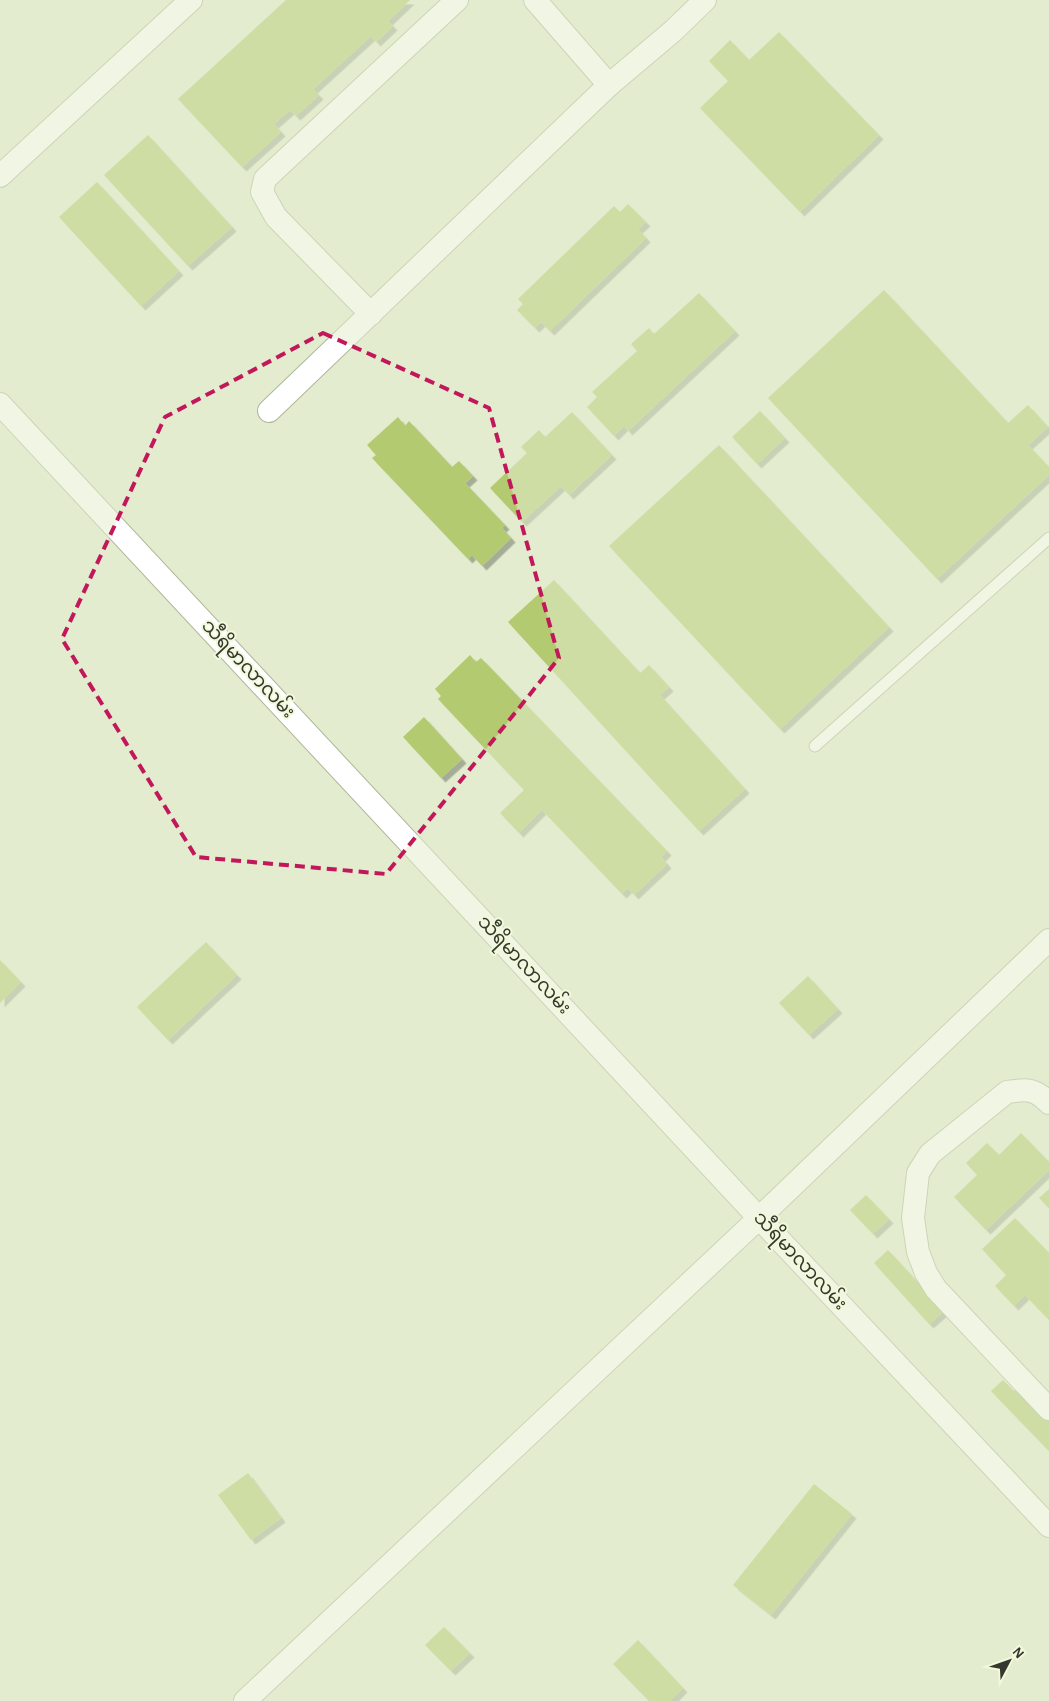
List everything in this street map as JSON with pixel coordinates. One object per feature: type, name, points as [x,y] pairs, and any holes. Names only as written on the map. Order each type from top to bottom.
[{"type":"street","points":[[0,176],[190,0]]},
{"type":"street","points":[[371,314],[276,217],[262,192],[265,179],[457,0]]},
{"type":"street","points":[[535,0],[609,85]]},
{"type":"street","points":[[269,411],[609,85],[673,31],[705,0]]},
{"type":"street","name":"သီရိမာလာလမ်း","points":[[0,404],[1049,1526]]},
{"type":"street","points":[[245,1701],[759,1218],[1049,940]]},
{"type":"street","points":[[1049,1103],[1033,1090],[1008,1092],[930,1154],[918,1173],[913,1218],[918,1252],[926,1272],[936,1289],[1049,1410]]},
{"type":"lane","points":[[815,746],[1049,538]]},
{"type":"highlighted area","points":[[323,333],[489,408],[559,658],[386,874],[196,857],[62,639],[165,417]]},
{"type":"building","points":[[286,0],[410,0],[388,21],[393,26],[376,42],[371,36],[313,89],[319,95],[296,116],[290,110],[274,124],[281,132],[242,167],[178,99]]},
{"type":"building","points":[[779,32],[879,135],[800,212],[700,108],[728,81],[709,61],[730,40],[749,60]]},
{"type":"building","points":[[148,135],[232,227],[188,266],[104,175]]},
{"type":"building","points":[[97,182],[179,271],[141,306],[59,217]]},
{"type":"building","points":[[628,204],[646,222],[638,229],[646,238],[550,331],[541,322],[535,328],[517,310],[523,304],[518,299],[614,206],[620,212]]},
{"type":"building","points":[[884,290],[1008,423],[1028,405],[1048,427],[1028,445],[1049,467],[1049,475],[937,579],[768,398]]},
{"type":"building","points":[[699,293],[735,331],[628,431],[624,426],[614,436],[587,407],[597,397],[592,392],[637,351],[631,344],[649,328],[654,334]]},
{"type":"building","points":[[760,411],[785,438],[757,464],[732,437]]},
{"type":"building","points":[[572,412],[612,455],[569,495],[561,486],[522,522],[490,488],[527,453],[521,447],[539,430],[545,437]]},
{"type":"building","points":[[398,417],[405,426],[409,421],[452,467],[459,461],[473,476],[465,483],[505,525],[502,528],[511,538],[482,566],[472,555],[468,559],[372,458],[376,455],[367,445]]},
{"type":"building","points":[[719,445],[889,627],[780,729],[609,546]]},
{"type":"building","points":[[554,580],[640,673],[649,665],[669,687],[660,695],[745,789],[699,831],[508,622]]},
{"type":"building","points":[[470,655],[476,662],[481,658],[667,851],[661,857],[667,864],[634,895],[628,888],[622,894],[542,810],[519,833],[500,813],[524,790],[438,699],[441,696],[435,689]]},
{"type":"building","points":[[424,717],[462,759],[441,778],[403,737]]},
{"type":"building","points":[[206,942],[237,975],[168,1040],[137,1007]]},
{"type":"building","points":[[0,960],[21,982],[0,1003]]},
{"type":"building","points":[[808,976],[838,1009],[809,1035],[779,1003]]},
{"type":"building","points":[[1021,1133],[1049,1162],[1049,1170],[986,1230],[954,1197],[977,1175],[966,1163],[987,1143],[999,1155]]},
{"type":"building","points":[[1049,1189],[1049,1208],[1039,1198]]},
{"type":"building","points":[[866,1195],[889,1219],[873,1234],[850,1210]]},
{"type":"building","points":[[1015,1218],[1049,1253],[1049,1316],[1047,1318],[1025,1295],[1014,1306],[995,1286],[1006,1275],[982,1249]]},
{"type":"building","points":[[888,1250],[944,1311],[929,1324],[874,1263]]},
{"type":"building","points":[[1003,1380],[1014,1391],[1018,1387],[1049,1419],[1049,1451],[991,1391]]},
{"type":"building","points":[[248,1473],[281,1518],[251,1540],[218,1495]]},
{"type":"building","points":[[814,1484],[852,1514],[771,1615],[733,1585]]},
{"type":"building","points":[[444,1627],[470,1653],[451,1671],[425,1645]]},
{"type":"building","points":[[638,1640],[683,1688],[670,1701],[649,1701],[613,1664]]}]
